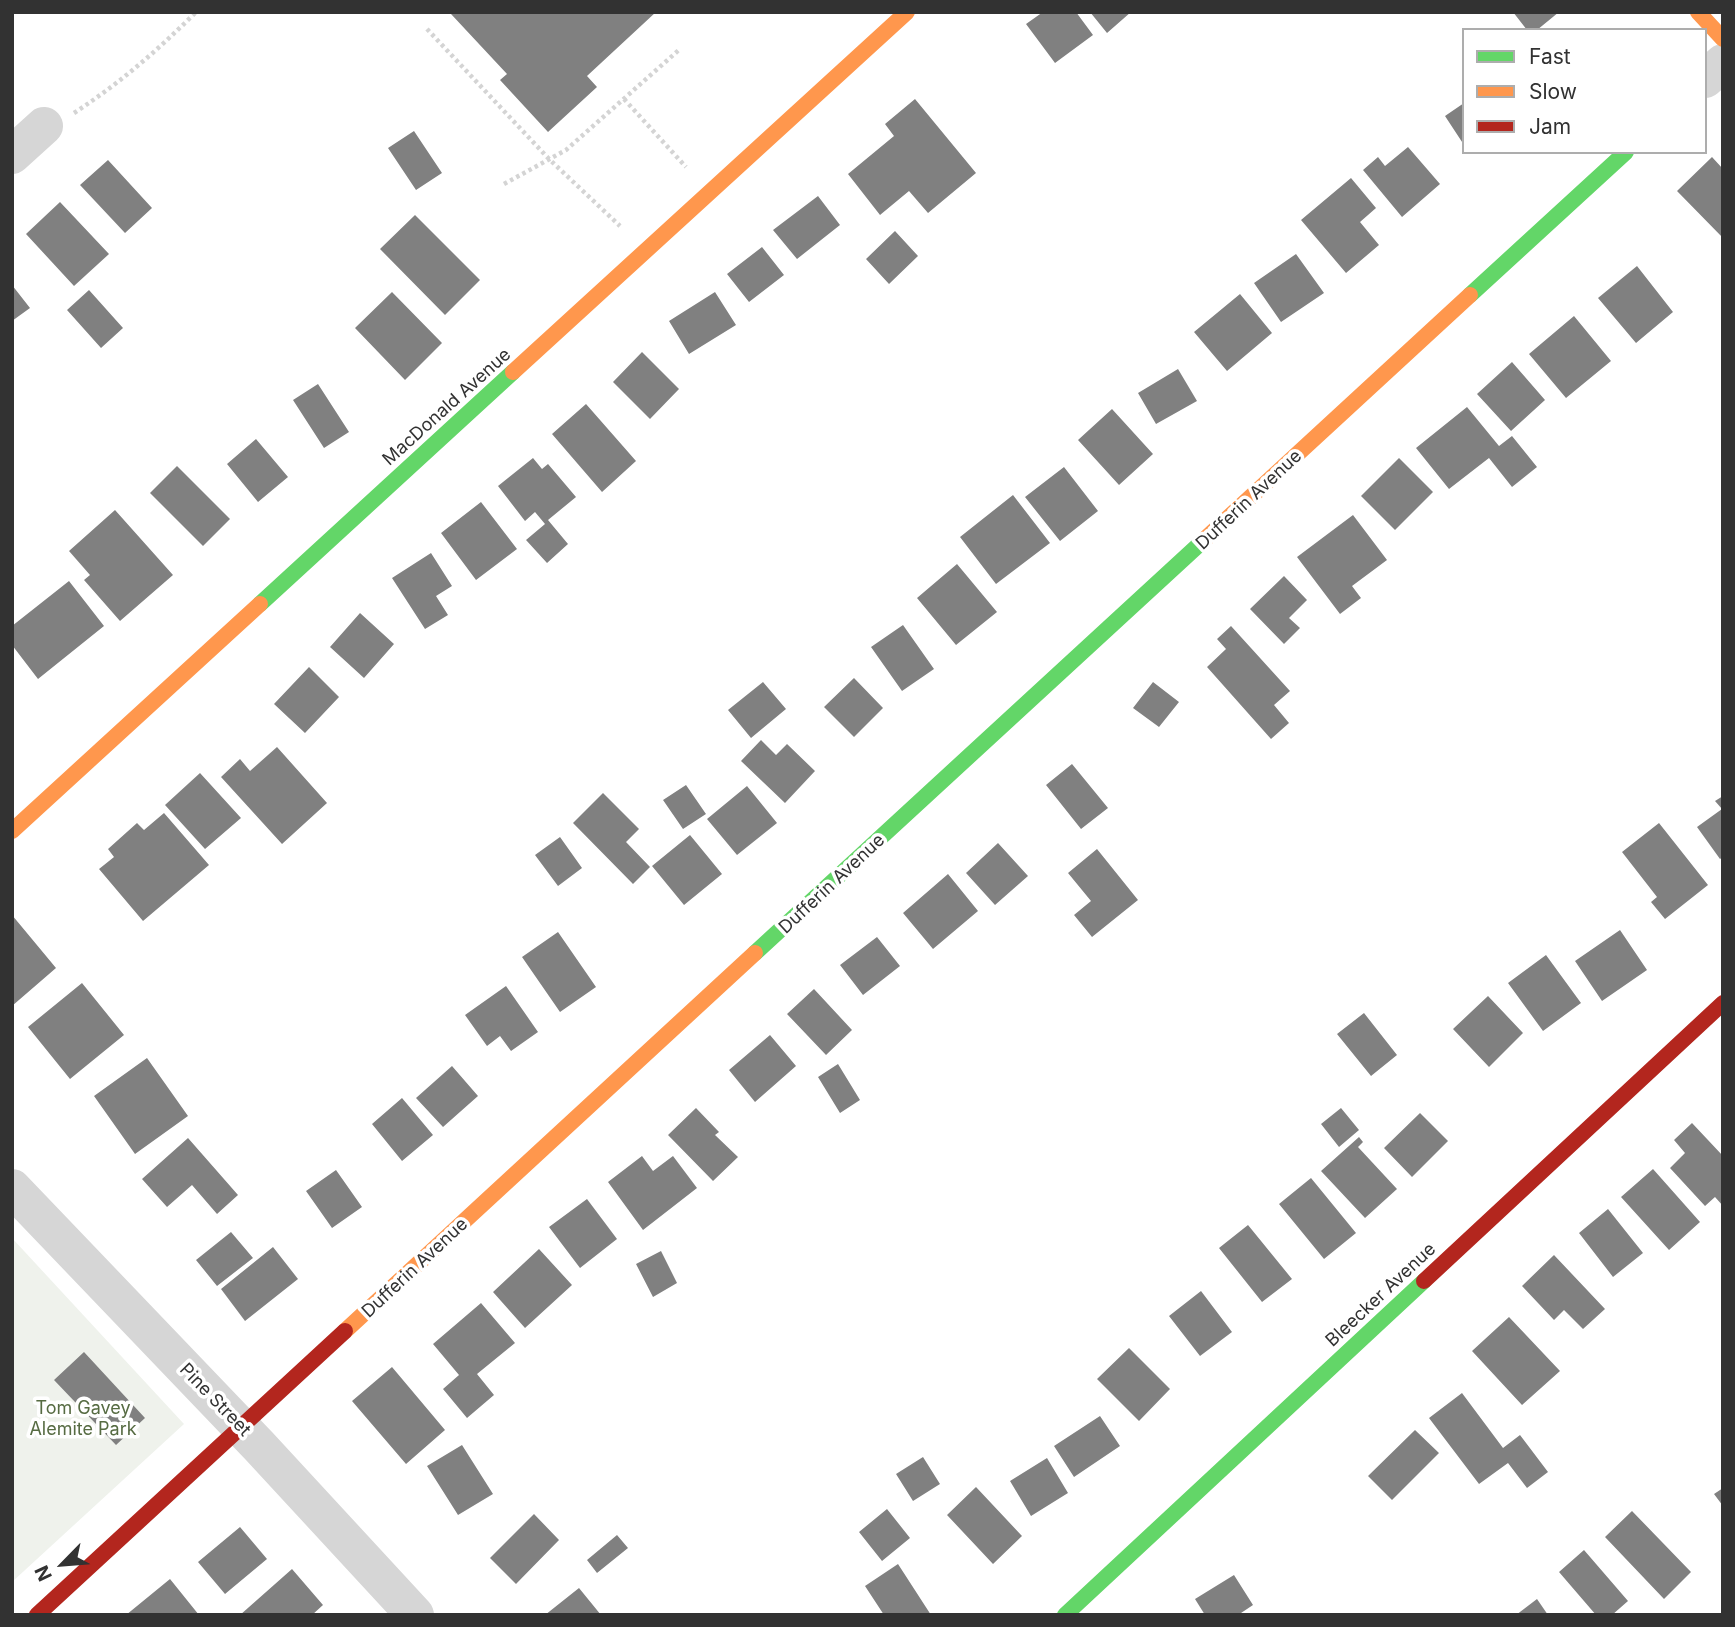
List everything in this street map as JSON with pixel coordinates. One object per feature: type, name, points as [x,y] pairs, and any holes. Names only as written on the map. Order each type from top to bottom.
[{"type":"street","name":"MacDonald Avenue","points":[[12,831],[906,12]]},
{"type":"street","points":[[1698,12],[1723,39]]},
{"type":"street","points":[[1707,77],[1723,63]]},
{"type":"street","points":[[12,155],[44,126]]},
{"type":"street","name":"Dufferin Avenue","points":[[37,1615],[1624,154]]},
{"type":"street","name":"Bleecker Avenue","points":[[1065,1615],[1723,1003]]},
{"type":"street","name":"Pine Street","points":[[12,1188],[415,1615]]},
{"type":"path","points":[[44,126],[74,113],[113,88],[156,52],[196,12]]},
{"type":"path","points":[[427,29],[549,159],[623,229]]},
{"type":"path","points":[[505,184],[566,150],[680,49]]},
{"type":"path","points":[[624,99],[688,170]]},
{"type":"green space","name":"Tom Gavey Alemite Park","points":[[12,1238],[184,1424],[12,1582]]},
{"type":"building","points":[[656,12],[587,76],[597,87],[548,132],[500,80],[507,74],[451,14]]},
{"type":"building","points":[[1043,12],[1076,12],[1093,35],[1055,63],[1026,24]]},
{"type":"building","points":[[1090,12],[1131,12],[1107,33]]},
{"type":"building","points":[[1513,12],[1559,12],[1539,28],[1525,28]]},
{"type":"building","points":[[915,99],[976,173],[928,213],[909,191],[880,215],[848,174],[894,136],[885,124]]},
{"type":"building","points":[[1462,104],[1462,142],[1445,116]]},
{"type":"building","points":[[414,131],[442,173],[416,190],[388,148]]},
{"type":"building","points":[[1408,147],[1440,184],[1402,217],[1363,170],[1378,157],[1385,166]]},
{"type":"building","points":[[1712,157],[1723,169],[1723,238],[1677,191]]},
{"type":"building","points":[[108,160],[152,208],[125,233],[80,185]]},
{"type":"building","points":[[1351,178],[1376,208],[1360,222],[1379,245],[1346,273],[1301,220]]},
{"type":"building","points":[[818,196],[840,225],[797,259],[773,230]]},
{"type":"building","points":[[60,202],[109,254],[74,286],[26,234]]},
{"type":"building","points":[[415,215],[480,280],[445,315],[380,249]]},
{"type":"building","points":[[895,231],[918,256],[889,284],[866,259]]},
{"type":"building","points":[[762,247],[784,275],[749,302],[727,274]]},
{"type":"building","points":[[1296,254],[1324,293],[1281,322],[1254,283]]},
{"type":"building","points":[[1637,266],[1673,312],[1636,343],[1598,298]]},
{"type":"building","points":[[12,285],[30,308],[12,321]]},
{"type":"building","points":[[89,290],[123,328],[101,348],[67,310]]},
{"type":"building","points":[[392,292],[442,343],[405,380],[355,328]]},
{"type":"building","points":[[715,292],[736,325],[689,354],[669,321]]},
{"type":"building","points":[[1240,294],[1272,333],[1227,371],[1194,332]]},
{"type":"building","points":[[1574,316],[1611,361],[1566,398],[1529,354]]},
{"type":"building","points":[[642,352],[679,389],[650,419],[613,382]]},
{"type":"building","points":[[1512,362],[1545,400],[1511,431],[1477,394]]},
{"type":"building","points":[[1178,369],[1197,401],[1156,424],[1138,393]]},
{"type":"building","points":[[318,384],[349,432],[324,448],[293,400]]},
{"type":"building","points":[[586,404],[636,461],[602,492],[552,434]]},
{"type":"building","points":[[1467,407],[1499,446],[1512,436],[1537,467],[1512,487],[1489,458],[1449,489],[1416,448]]},
{"type":"building","points":[[1112,409],[1153,454],[1119,485],[1078,440]]},
{"type":"building","points":[[256,439],[288,477],[258,502],[227,464]]},
{"type":"building","points":[[533,458],[542,469],[548,464],[576,497],[548,520],[568,544],[547,563],[526,540],[545,524],[535,512],[525,521],[498,486]]},
{"type":"building","points":[[1399,458],[1433,492],[1395,530],[1361,496]]},
{"type":"building","points":[[177,466],[230,519],[203,546],[150,493]]},
{"type":"building","points":[[1064,467],[1098,511],[1060,541],[1025,497]]},
{"type":"building","points":[[1013,495],[1050,543],[996,584],[960,537]]},
{"type":"building","points":[[481,502],[517,549],[476,580],[441,533]]},
{"type":"building","points":[[115,510],[173,575],[120,621],[84,580],[90,575],[69,551]]},
{"type":"building","points":[[1353,515],[1387,560],[1352,586],[1361,598],[1340,614],[1297,557]]},
{"type":"building","points":[[431,553],[452,586],[436,596],[448,615],[425,629],[392,578]]},
{"type":"building","points":[[957,564],[997,612],[956,645],[917,598]]},
{"type":"building","points":[[1284,576],[1307,600],[1289,618],[1300,628],[1284,644],[1250,609]]},
{"type":"building","points":[[69,581],[104,626],[38,679],[12,645],[12,626]]},
{"type":"building","points":[[360,613],[394,644],[364,678],[330,647]]},
{"type":"building","points":[[903,625],[934,669],[902,691],[871,647]]},
{"type":"building","points":[[1231,626],[1290,691],[1274,705],[1289,723],[1271,739],[1207,667],[1226,649],[1217,639]]},
{"type":"building","points":[[309,667],[339,697],[305,733],[274,704]]},
{"type":"building","points":[[854,678],[883,708],[854,737],[824,707]]},
{"type":"building","points":[[763,682],[786,709],[751,738],[728,710]]},
{"type":"building","points":[[1153,682],[1179,702],[1159,727],[1133,708]]},
{"type":"building","points":[[761,740],[776,755],[787,744],[815,771],[785,803],[741,761]]},
{"type":"building","points":[[277,747],[327,803],[282,844],[221,777],[240,759],[250,771]]},
{"type":"building","points":[[1072,764],[1108,808],[1081,829],[1046,785]]},
{"type":"building","points":[[200,773],[241,818],[205,849],[165,805]]},
{"type":"building","points":[[686,785],[706,814],[683,829],[663,800]]},
{"type":"building","points":[[747,786],[777,823],[737,855],[707,819]]},
{"type":"building","points":[[603,793],[639,829],[626,842],[650,867],[633,884],[573,823]]},
{"type":"building","points":[[1723,796],[1723,857],[1720,859],[1697,827],[1722,809],[1715,801]]},
{"type":"building","points":[[164,813],[209,865],[143,921],[99,869],[114,857],[108,849],[137,823],[144,830]]},
{"type":"building","points":[[1659,823],[1708,885],[1665,919],[1651,902],[1657,897],[1622,852]]},
{"type":"building","points":[[690,835],[722,874],[684,905],[652,866]]},
{"type":"building","points":[[560,837],[582,868],[558,886],[535,855]]},
{"type":"building","points":[[998,843],[1028,876],[995,905],[966,873]]},
{"type":"building","points":[[1097,849],[1138,900],[1092,937],[1074,915],[1091,901],[1068,873]]},
{"type":"building","points":[[948,874],[978,911],[933,949],[903,913]]},
{"type":"building","points":[[12,915],[56,968],[12,1006]]},
{"type":"building","points":[[1620,930],[1647,970],[1602,1001],[1575,961]]},
{"type":"building","points":[[558,932],[596,987],[560,1012],[522,957]]},
{"type":"building","points":[[877,937],[900,966],[863,995],[840,965]]},
{"type":"building","points":[[1546,955],[1581,1003],[1543,1031],[1508,983]]},
{"type":"building","points":[[82,983],[124,1035],[70,1079],[28,1027]]},
{"type":"building","points":[[506,986],[538,1032],[511,1051],[500,1036],[487,1046],[465,1015]]},
{"type":"building","points":[[814,989],[852,1030],[826,1055],[787,1014]]},
{"type":"building","points":[[1488,996],[1523,1033],[1489,1067],[1453,1029]]},
{"type":"building","points":[[1364,1013],[1397,1055],[1371,1076],[1337,1034]]},
{"type":"building","points":[[770,1035],[796,1066],[755,1102],[729,1070]]},
{"type":"building","points":[[147,1058],[188,1116],[135,1154],[94,1096]]},
{"type":"building","points":[[838,1064],[860,1100],[840,1113],[818,1077]]},
{"type":"building","points":[[452,1066],[478,1096],[443,1127],[416,1098]]},
{"type":"building","points":[[402,1098],[433,1135],[402,1161],[372,1124]]},
{"type":"building","points":[[696,1108],[719,1132],[715,1135],[738,1157],[713,1181],[668,1135]]},
{"type":"building","points":[[1341,1108],[1359,1130],[1339,1147],[1321,1124]]},
{"type":"building","points":[[1420,1113],[1448,1141],[1412,1177],[1384,1148]]},
{"type":"building","points":[[1692,1123],[1723,1156],[1723,1206],[1715,1197],[1705,1206],[1670,1168],[1685,1153],[1674,1140]]},
{"type":"building","points":[[1359,1137],[1363,1142],[1358,1147],[1397,1189],[1365,1218],[1321,1171]]},
{"type":"building","points":[[188,1138],[238,1195],[217,1214],[192,1185],[167,1207],[142,1179]]},
{"type":"building","points":[[642,1156],[653,1171],[673,1156],[697,1188],[643,1230],[608,1182]]},
{"type":"building","points":[[1653,1169],[1700,1222],[1669,1250],[1621,1197]]},
{"type":"building","points":[[336,1170],[362,1207],[332,1228],[306,1191]]},
{"type":"building","points":[[1311,1178],[1356,1233],[1324,1259],[1279,1204]]},
{"type":"building","points":[[587,1199],[617,1239],[580,1268],[549,1227]]},
{"type":"building","points":[[1608,1209],[1643,1253],[1613,1277],[1579,1233]]},
{"type":"building","points":[[1248,1225],[1292,1279],[1262,1302],[1219,1248]]},
{"type":"building","points":[[231,1232],[253,1258],[217,1286],[196,1260]]},
{"type":"building","points":[[273,1247],[298,1279],[245,1321],[221,1289]]},
{"type":"building","points":[[539,1249],[572,1285],[525,1328],[493,1292]]},
{"type":"building","points":[[661,1251],[677,1283],[653,1297],[636,1264]]},
{"type":"building","points":[[1554,1255],[1605,1309],[1583,1329],[1564,1310],[1554,1320],[1522,1286]]},
{"type":"building","points":[[1201,1291],[1232,1332],[1200,1356],[1169,1316]]},
{"type":"building","points":[[481,1303],[515,1343],[477,1374],[494,1395],[467,1418],[443,1389],[459,1375],[433,1344]]},
{"type":"building","points":[[1509,1317],[1560,1371],[1522,1405],[1472,1351]]},
{"type":"building","points":[[1129,1348],[1170,1389],[1139,1421],[1097,1379]]},
{"type":"building","points":[[84,1352],[145,1418],[116,1445],[54,1380]]},
{"type":"building","points":[[392,1367],[445,1430],[406,1464],[352,1401]]},
{"type":"building","points":[[1462,1393],[1503,1448],[1520,1435],[1548,1472],[1527,1488],[1508,1463],[1479,1484],[1429,1418]]},
{"type":"building","points":[[1100,1416],[1120,1446],[1074,1477],[1054,1446]]},
{"type":"building","points":[[1415,1430],[1439,1453],[1392,1500],[1368,1476]]},
{"type":"building","points":[[462,1445],[493,1494],[458,1515],[427,1466]]},
{"type":"building","points":[[923,1457],[940,1484],[913,1501],[896,1474]]},
{"type":"building","points":[[1047,1458],[1068,1493],[1031,1516],[1010,1481]]},
{"type":"building","points":[[976,1487],[1022,1536],[993,1564],[947,1515]]},
{"type":"building","points":[[1723,1488],[1723,1506],[1714,1494]]},
{"type":"building","points":[[887,1509],[910,1538],[882,1561],[859,1532]]},
{"type":"building","points":[[1632,1511],[1691,1572],[1664,1599],[1605,1537]]},
{"type":"building","points":[[534,1514],[559,1540],[516,1584],[490,1558]]},
{"type":"building","points":[[240,1527],[267,1559],[225,1594],[198,1562]]},
{"type":"building","points":[[617,1535],[628,1548],[597,1573],[587,1560]]},
{"type":"building","points":[[1584,1550],[1628,1601],[1612,1615],[1596,1615],[1559,1572]]},
{"type":"building","points":[[898,1564],[931,1615],[884,1615],[865,1586]]},
{"type":"building","points":[[292,1569],[323,1605],[312,1615],[240,1615]]},
{"type":"building","points":[[1234,1575],[1253,1605],[1238,1615],[1205,1615],[1195,1599]]},
{"type":"building","points":[[170,1579],[199,1615],[126,1615]]},
{"type":"building","points":[[579,1588],[601,1615],[545,1615]]},
{"type":"building","points":[[1537,1599],[1548,1615],[1516,1615]]},
{"type":"traffic: fast","points":[[1470,295],[1624,154]]},
{"type":"traffic: fast","points":[[260,604],[513,372]]},
{"type":"traffic: fast","points":[[755,953],[1204,540]]},
{"type":"traffic: fast","points":[[1065,1615],[1424,1281]]},
{"type":"traffic: slow","points":[[513,372],[907,12]]},
{"type":"traffic: slow","points":[[1698,12],[1723,39]]},
{"type":"traffic: slow","points":[[1204,540],[1470,295]]},
{"type":"traffic: slow","points":[[12,831],[260,604]]},
{"type":"traffic: slow","points":[[345,1331],[755,953]]},
{"type":"traffic: jam","points":[[1424,1281],[1723,1003]]},
{"type":"traffic: jam","points":[[37,1615],[345,1331]]}]
